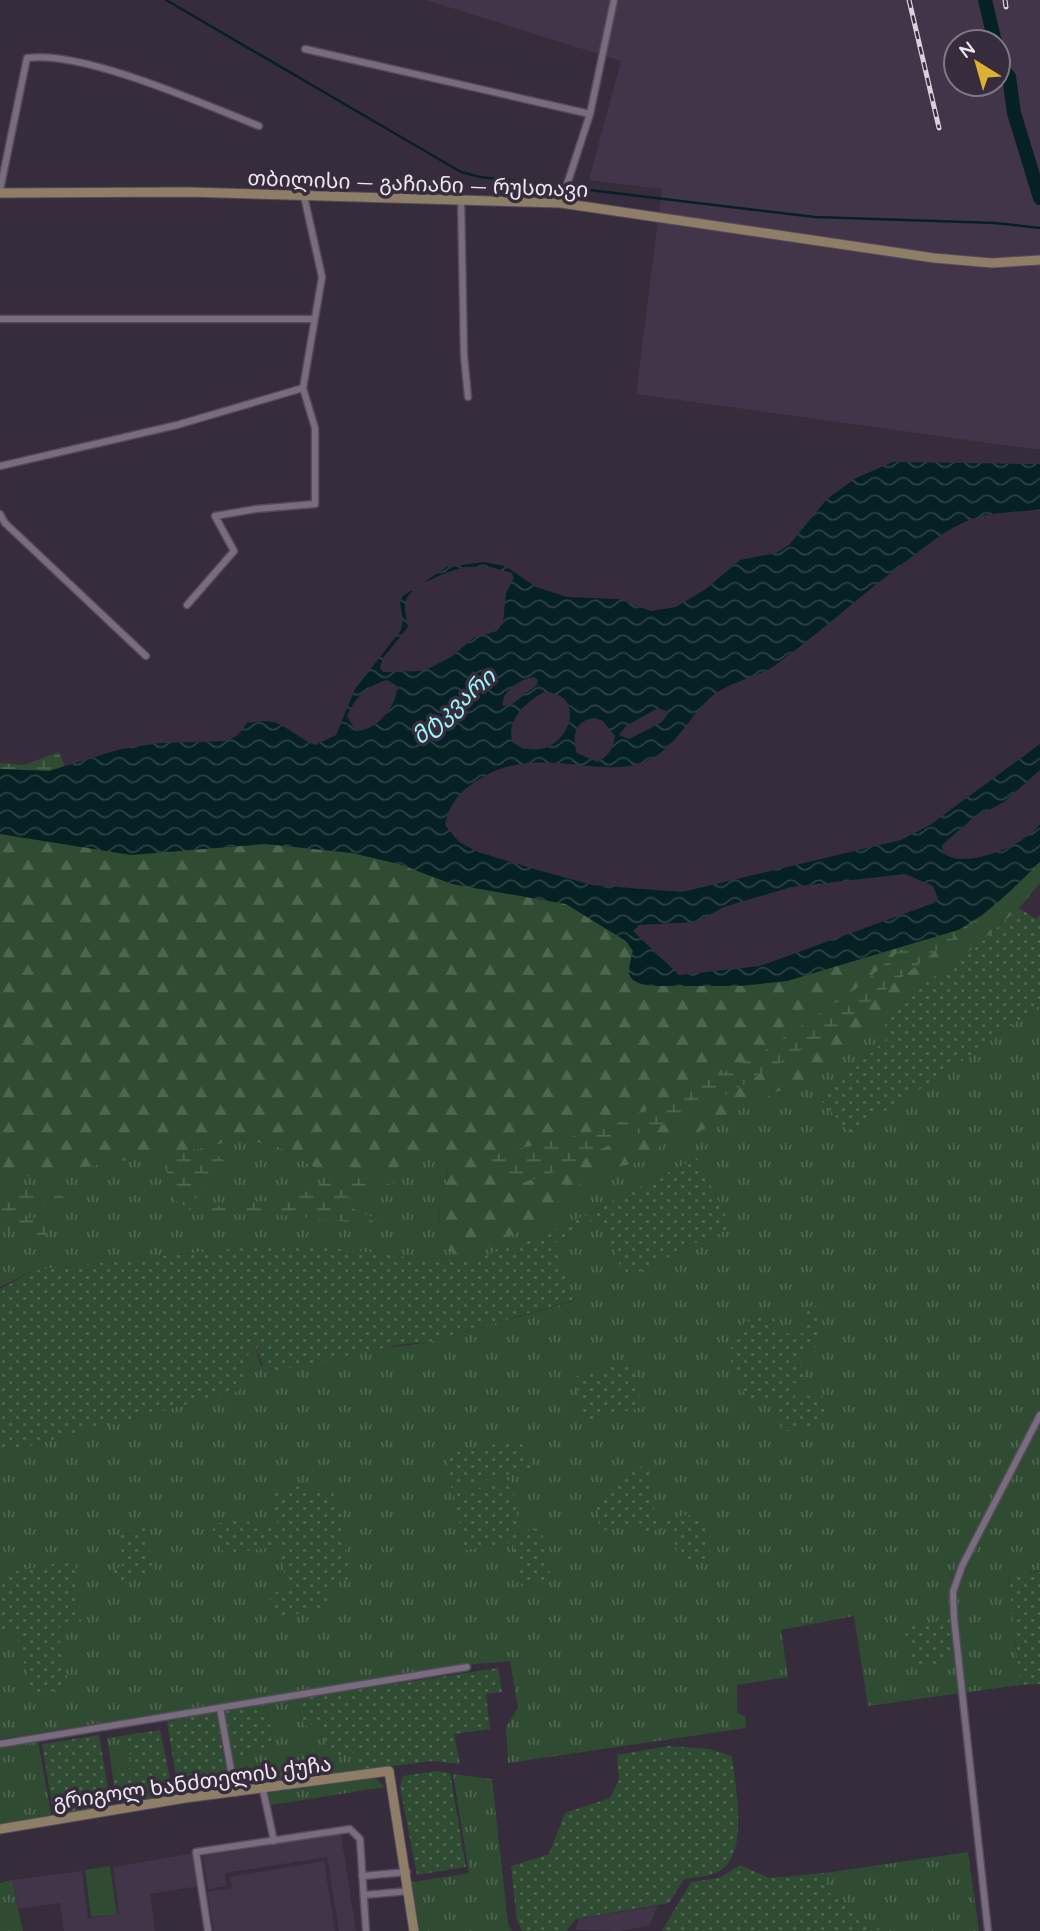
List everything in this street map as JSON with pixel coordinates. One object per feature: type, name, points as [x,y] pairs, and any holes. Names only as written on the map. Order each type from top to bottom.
[{"type":"main road","name":"თბილისი — გაჩიანი — რუსთავი","points":[[0,191],[461,198],[561,203],[934,258],[992,263],[1038,260]]},
{"type":"main road","name":"გრიგოლ ხანძთელის ქუჩა","points":[[0,1829],[389,1771],[407,1872]]},
{"type":"main road","points":[[407,1872],[414,1931]]},
{"type":"street","points":[[561,203],[590,114],[614,0]]},
{"type":"street","points":[[305,49],[590,114]]},
{"type":"street","points":[[0,191],[27,58],[44,56],[95,67],[157,86],[259,126]]},
{"type":"street","points":[[187,605],[234,551],[215,516],[315,504],[316,428],[303,388],[322,277],[304,196]]},
{"type":"street","points":[[461,198],[464,356],[468,397]]},
{"type":"street","points":[[0,319],[314,319]]},
{"type":"street","points":[[0,466],[177,425],[303,388]]},
{"type":"street","points":[[0,514],[5,523],[146,656]]},
{"type":"street","points":[[988,1931],[965,1740],[963,1676],[953,1592],[962,1566],[1040,1415]]},
{"type":"street","points":[[0,1744],[467,1667]]},
{"type":"street","points":[[220,1708],[234,1793]]},
{"type":"street","points":[[263,1790],[274,1841]]},
{"type":"street","points":[[208,1931],[196,1852],[350,1829],[360,1839],[366,1931]]},
{"type":"street","points":[[362,1876],[407,1872]]},
{"type":"street","points":[[364,1895],[409,1891]]},
{"type":"shaded area","points":[[426,0],[1040,0],[1040,450],[636,394],[662,189],[589,180],[621,61]]},
{"type":"shaded area","points":[[341,1834],[356,1931],[339,1931],[327,1857],[225,1873],[226,1886],[208,1889],[203,1856]]},
{"type":"shaded area","points":[[194,1853],[199,1886],[150,1894],[155,1931],[64,1931],[60,1903],[19,1909],[12,1880],[82,1871],[88,1918],[119,1914],[113,1867]]},
{"type":"shaded area","points":[[324,1861],[335,1931],[214,1931],[207,1892],[232,1888],[230,1877]]},
{"type":"shaded area","points":[[658,1906],[649,1926],[619,1931],[575,1930],[579,1919]]},
{"type":"green space","points":[[59,752],[65,767],[49,771],[0,769],[0,763],[24,765]]},
{"type":"green space","points":[[0,834],[130,854],[266,844],[352,853],[399,864],[452,884],[566,904],[626,941],[633,951],[631,960],[637,983],[651,986],[739,986],[787,981],[872,953],[933,939],[982,916],[1040,862],[1040,883],[1019,908],[979,944],[842,1046],[810,1077],[731,1113],[696,1134],[663,1144],[639,1162],[592,1173],[531,1226],[487,1247],[459,1255],[438,1247],[440,1205],[454,1203],[445,1191],[446,1167],[439,1154],[414,1156],[397,1168],[357,1173],[321,1171],[279,1147],[239,1138],[213,1146],[0,1181]]},
{"type":"green space","points":[[1019,908],[1036,919],[1040,915],[1040,1005],[947,1072],[850,1133],[820,1099],[891,1035],[880,1017],[979,944]]},
{"type":"green space","points":[[982,916],[826,1035],[677,1120],[622,1139],[556,1171],[511,1187],[490,1171],[483,1157],[608,1128],[757,1056],[861,985],[905,946],[958,930]]},
{"type":"green space","points":[[1040,1005],[1040,1571],[1008,1574],[1020,1685],[868,1706],[854,1616],[781,1630],[788,1677],[737,1685],[737,1713],[745,1716],[746,1728],[508,1763],[506,1727],[518,1708],[510,1661],[465,1665],[0,1739],[0,1454],[240,1390],[252,1336],[261,1366],[429,1342],[574,1301],[553,1244],[600,1216],[657,1265],[683,1248],[732,1228],[697,1158],[560,1228],[480,1258],[421,1259],[301,1244],[248,1247],[35,1270],[0,1287],[0,1181],[213,1146],[239,1138],[279,1147],[321,1171],[357,1173],[397,1168],[414,1156],[439,1154],[446,1164],[446,1184],[454,1203],[440,1205],[438,1246],[567,1194],[592,1173],[639,1162],[662,1144],[696,1134],[731,1113],[810,1077],[841,1046],[880,1017],[891,1035],[820,1099],[947,1072]]},
{"type":"green space","points":[[185,1150],[221,1157],[228,1166],[205,1184],[196,1197],[212,1207],[262,1201],[287,1202],[330,1179],[384,1178],[395,1182],[372,1192],[359,1189],[350,1194],[349,1207],[377,1219],[367,1224],[273,1214],[194,1215],[186,1206],[174,1200],[163,1160],[175,1152]]},
{"type":"green space","points":[[697,1158],[732,1228],[683,1248],[657,1265],[625,1277],[600,1216],[553,1244],[575,1300],[429,1342],[404,1344],[266,1373],[252,1338],[241,1390],[0,1454],[0,1289],[35,1270],[248,1247],[301,1244],[421,1259],[480,1258],[560,1228]]},
{"type":"green space","points":[[39,1187],[56,1188],[61,1196],[75,1203],[62,1209],[30,1198],[21,1210],[29,1218],[49,1218],[57,1224],[43,1236],[0,1229],[0,1192]]},
{"type":"green space","points":[[819,1306],[821,1345],[798,1352],[805,1380],[792,1384],[795,1398],[822,1394],[826,1424],[782,1432],[777,1399],[747,1399],[727,1352],[733,1346],[744,1323],[772,1313],[779,1333],[802,1334],[804,1307]]},
{"type":"green space","points":[[631,1361],[642,1407],[586,1421],[574,1377]]},
{"type":"green space","points":[[519,1439],[535,1468],[451,1488],[447,1454]]},
{"type":"green space","points":[[650,1465],[655,1520],[687,1515],[709,1522],[710,1558],[679,1562],[671,1527],[646,1532],[644,1523],[600,1531],[596,1501],[635,1468]]},
{"type":"green space","points":[[511,1480],[520,1532],[541,1528],[551,1579],[521,1586],[512,1542],[464,1550],[454,1494]]},
{"type":"green space","points":[[307,1484],[311,1493],[330,1488],[340,1506],[350,1579],[329,1584],[330,1605],[281,1618],[267,1594],[288,1590],[279,1546],[225,1554],[212,1535],[214,1524],[248,1518],[251,1529],[278,1526],[271,1493]]},
{"type":"green space","points":[[145,1526],[153,1571],[119,1581],[112,1572],[123,1564],[116,1535]]},
{"type":"green space","points":[[75,1560],[81,1623],[57,1628],[69,1687],[33,1696],[15,1628],[0,1631],[0,1574]]},
{"type":"green space","points":[[1040,1572],[1040,1684],[1020,1685],[1008,1573]]},
{"type":"green space","points":[[950,1619],[957,1659],[912,1669],[904,1627]]},
{"type":"green space","points":[[498,1668],[502,1692],[486,1694],[490,1729],[454,1734],[460,1764],[433,1761],[359,1770],[359,1751],[329,1759],[322,1723],[304,1726],[297,1699]]},
{"type":"green space","points":[[297,1699],[304,1726],[322,1723],[359,1751],[359,1770],[345,1775],[291,1772],[268,1786],[239,1789],[232,1758],[274,1747],[266,1704]]},
{"type":"green space","points":[[266,1704],[274,1747],[232,1758],[218,1712]]},
{"type":"green space","points":[[217,1711],[223,1754],[232,1787],[179,1796],[167,1722]]},
{"type":"green space","points":[[160,1730],[174,1797],[117,1806],[112,1771],[132,1768],[127,1735]]},
{"type":"green space","points":[[99,1735],[111,1807],[54,1817],[42,1744]]},
{"type":"green space","points":[[127,1735],[132,1768],[112,1771],[107,1738]]},
{"type":"green space","points":[[38,1741],[52,1819],[0,1828],[0,1747]]},
{"type":"green space","points":[[669,1746],[709,1749],[732,1756],[738,1820],[734,1852],[727,1865],[716,1873],[684,1879],[669,1903],[576,1919],[566,1931],[522,1931],[517,1921],[511,1866],[549,1854],[565,1813],[610,1798],[619,1780],[617,1755]]},
{"type":"green space","points":[[436,1771],[450,1773],[466,1867],[417,1875],[400,1787],[403,1776]]},
{"type":"green space","points":[[453,1774],[492,1779],[508,1923],[512,1931],[418,1931],[412,1882],[469,1873]]},
{"type":"green space","points":[[372,1775],[385,1787],[271,1805],[268,1794],[294,1779],[342,1780]]},
{"type":"green space","points":[[968,1852],[979,1931],[882,1931],[828,1892],[825,1873]]},
{"type":"green space","points":[[740,1865],[770,1878],[825,1873],[828,1892],[882,1931],[662,1931],[691,1882],[719,1878]]},
{"type":"green space","points":[[110,1866],[117,1914],[91,1917],[85,1870]]},
{"type":"green space","points":[[12,1880],[23,1931],[0,1931],[0,1883]]},
{"type":"water","name":"მტკვარი","points":[[893,462],[1040,464],[1040,509],[980,516],[944,533],[777,664],[726,687],[711,697],[676,738],[653,758],[634,765],[614,767],[524,763],[501,769],[478,780],[461,794],[453,804],[445,825],[459,842],[478,852],[534,869],[592,885],[682,892],[901,840],[930,825],[1040,744],[1040,770],[1004,802],[972,819],[942,845],[943,853],[953,858],[980,857],[1022,840],[1040,824],[1040,862],[991,907],[958,930],[787,981],[739,986],[651,986],[632,979],[629,965],[633,951],[626,941],[566,904],[452,884],[399,864],[352,853],[266,844],[131,855],[0,834],[0,769],[49,771],[121,749],[161,743],[227,741],[238,735],[247,723],[259,721],[284,726],[315,745],[336,735],[355,689],[401,630],[403,621],[400,602],[403,596],[447,567],[484,562],[505,566],[536,587],[567,597],[618,599],[651,611],[676,607],[706,589],[740,560],[776,553],[789,545],[827,499],[856,478]],"holes":[[[464,567],[491,567],[512,573],[514,578],[506,593],[503,623],[497,631],[473,638],[453,656],[424,671],[383,672],[380,668],[383,658],[408,627],[406,600],[416,589],[432,579]],[[534,677],[538,680],[537,685],[511,705],[503,706],[508,691],[523,680]],[[387,680],[397,686],[394,702],[377,723],[370,728],[355,730],[347,716],[358,698],[374,685]],[[544,692],[560,696],[568,704],[570,716],[566,729],[558,740],[546,747],[531,749],[513,743],[511,735],[515,719],[530,701]],[[658,708],[669,712],[662,722],[629,739],[619,735],[626,726]],[[595,718],[603,721],[615,736],[610,752],[597,762],[577,753],[575,735],[583,722]],[[905,874],[933,886],[938,898],[934,903],[760,966],[679,975],[633,931],[639,925],[696,922],[724,907],[791,887]]]},
{"type":"waterway","points":[[166,0],[461,172],[480,177],[815,217],[995,223],[1040,228]]},
{"type":"waterway","points":[[985,0],[992,28]]},
{"type":"waterway","points":[[1012,98],[1040,198]]},
{"type":"railway","points":[[909,0],[939,128]]},
{"type":"railway","points":[[1005,0],[1006,7]]}]
